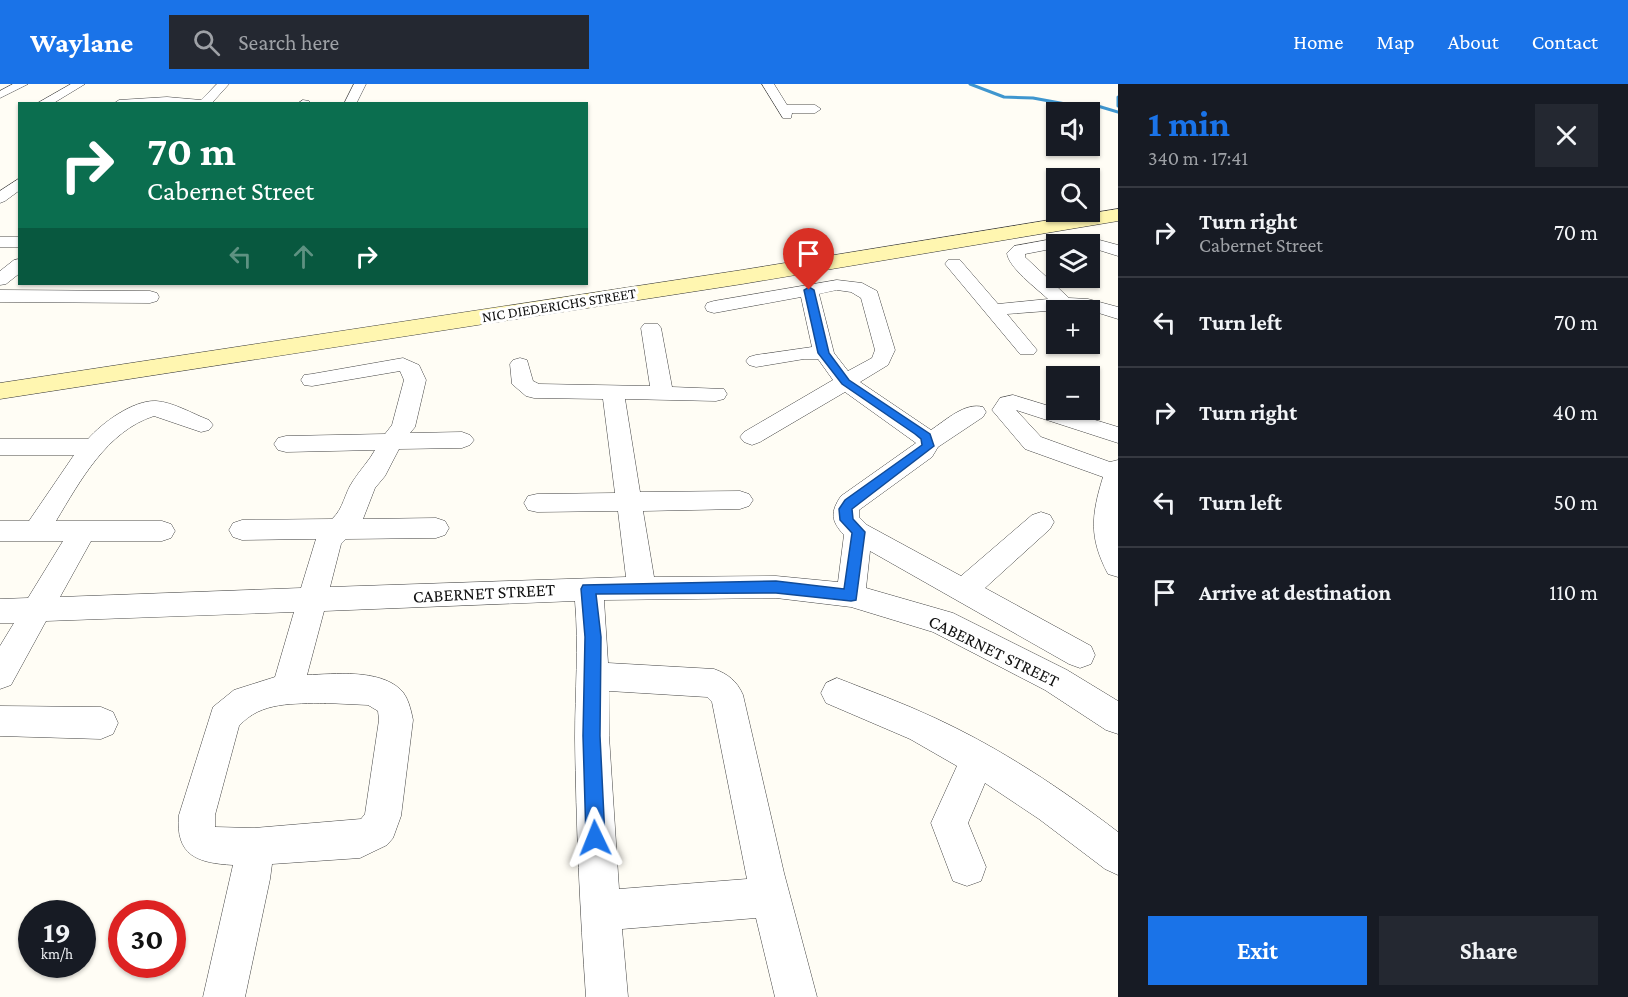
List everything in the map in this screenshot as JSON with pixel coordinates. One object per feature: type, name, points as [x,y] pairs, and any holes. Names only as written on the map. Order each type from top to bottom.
[{"type":"street","points":[[0,95],[22,84]]},
{"type":"street","points":[[46,102],[78,84]]},
{"type":"street","points":[[204,102],[223,84]]},
{"type":"street","points":[[351,102],[360,84]]},
{"type":"street","points":[[768,84],[785,112],[815,109]]},
{"type":"street","points":[[0,198],[18,184]]},
{"type":"street","points":[[0,204],[18,204]]},
{"type":"street","name":"NIC DIEDERICHS STREET","points":[[0,391],[742,277],[1118,215]]},
{"type":"street","points":[[1060,300],[1021,264],[1016,258],[1016,253],[1020,250],[1076,239],[1118,251]]},
{"type":"street","points":[[0,242],[18,242]]},
{"type":"street","points":[[954,264],[1027,351]]},
{"type":"street","points":[[0,280],[18,266]]},
{"type":"street","points":[[714,307],[846,285],[856,287],[870,295],[885,350],[881,361],[752,437]]},
{"type":"street","points":[[809,290],[824,353],[845,382],[919,432],[929,442]]},
{"type":"street","points":[[0,296],[150,297]]},
{"type":"street","points":[[993,310],[1046,306]]},
{"type":"street","points":[[1100,306],[1118,313]]},
{"type":"street","points":[[651,328],[662,393]]},
{"type":"street","points":[[756,361],[804,353],[824,353]]},
{"type":"street","points":[[287,690],[310,601],[329,540],[353,514],[363,485],[376,470],[392,441],[404,427],[415,380],[412,369],[398,364],[312,380]]},
{"type":"street","points":[[520,364],[523,384],[534,391],[716,393]]},
{"type":"street","points":[[613,393],[642,588]]},
{"type":"street","points":[[1118,435],[1013,402],[1008,403],[1003,410],[1033,443],[1117,470],[1104,535],[1118,566]]},
{"type":"street","points":[[37,531],[74,469],[125,420],[150,408],[161,408],[201,425]]},
{"type":"street","points":[[975,412],[929,442],[924,451],[850,503],[846,509],[846,520],[858,532],[1080,655]]},
{"type":"street","points":[[286,444],[462,440]]},
{"type":"street","points":[[0,447],[95,447]]},
{"type":"street","points":[[537,503],[740,500]]},
{"type":"street","points":[[964,590],[1041,522]]},
{"type":"street","points":[[242,530],[436,528]]},
{"type":"street","points":[[0,531],[162,531]]},
{"type":"street","points":[[0,675],[83,531]]},
{"type":"street","points":[[851,595],[858,532]]},
{"type":"street","name":"CABERNET STREET","points":[[0,611],[588,589],[776,587],[851,595],[942,622],[1056,680],[1118,719]]},
{"type":"street","points":[[588,589],[594,676],[591,736],[607,997]]},
{"type":"street","points":[[594,676],[714,683],[727,695],[796,997]]},
{"type":"street","points":[[371,690],[389,700],[396,720],[383,816],[374,832],[360,839],[254,847],[207,845],[198,836],[196,828],[197,815],[225,718],[232,710],[252,696],[267,691],[371,690]]},
{"type":"street","points":[[837,693],[933,734],[978,760],[1071,820],[1118,856]]},
{"type":"street","points":[[0,721],[101,723]]},
{"type":"street","points":[[967,867],[950,823],[978,760]]},
{"type":"street","points":[[224,997],[251,879],[254,847]]},
{"type":"street","points":[[600,911],[772,897]]},
{"type":"waterway","points":[[970,84],[1004,97],[1033,98],[1071,105],[1091,104],[1118,112]]},
{"type":"waterway","points":[[1118,97],[1118,106]]},
{"type":"route","points":[[595,838],[591,736],[593,637],[588,589],[776,587],[851,595],[858,532],[846,520],[846,509],[850,503],[928,446],[929,442],[926,437],[845,382],[824,353],[809,290]]}]
